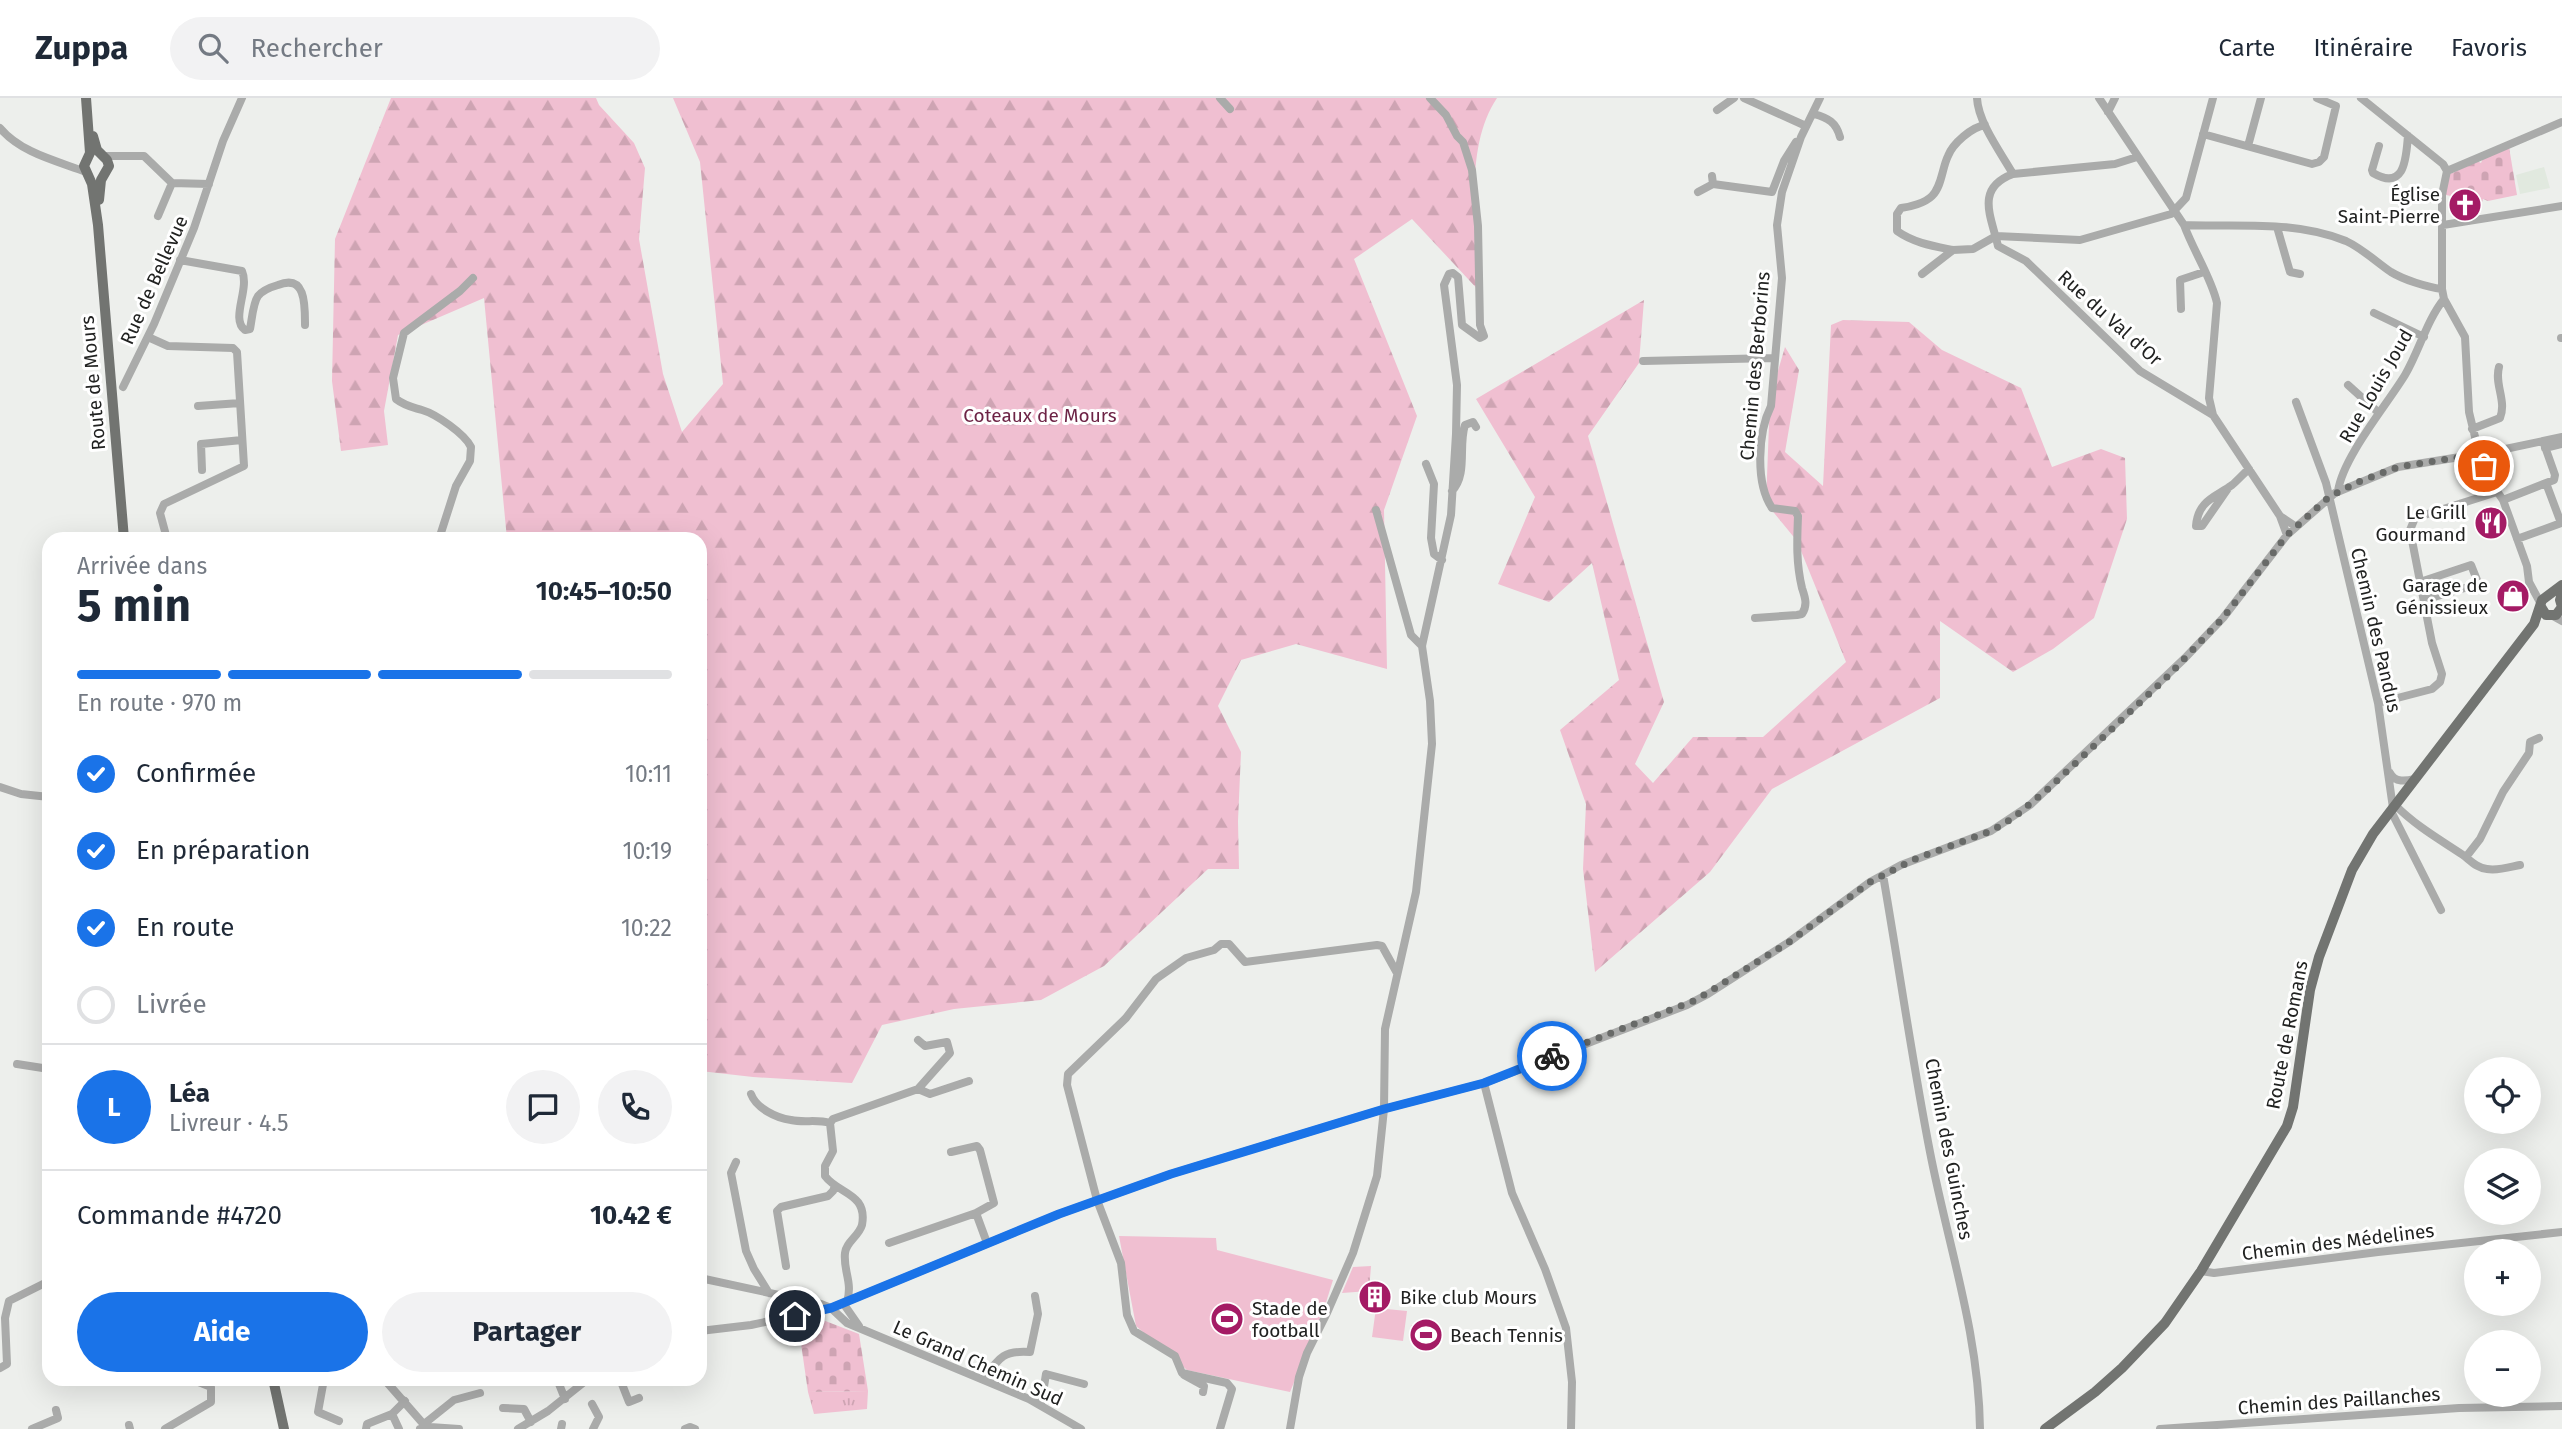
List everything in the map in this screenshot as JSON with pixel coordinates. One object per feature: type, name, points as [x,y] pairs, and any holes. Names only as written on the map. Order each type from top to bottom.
[{"type":"main road","name":"Route de Mours","points":[[86,98],[88,167],[97,225],[123,532]]},
{"type":"main road","name":"Route de Mours","points":[[88,117],[101,155],[109,166],[99,186],[97,225]]},
{"type":"main road","points":[[101,155],[88,167],[102,177]]},
{"type":"main road","name":"Route de Romans","points":[[2045,1429],[2122,1368],[2165,1323],[2201,1271],[2287,1126],[2293,1107],[2310,990],[2319,957],[2362,850],[2553,601],[2562,584]]},
{"type":"main road","points":[[2553,601],[2554,618]]},
{"type":"main road","name":"Route de Romans","points":[[2534,624],[2554,618],[2559,613],[2553,601]]},
{"type":"main road","points":[[275,1386],[284,1429]]},
{"type":"street","name":"Rue de Bellevue","points":[[123,387],[148,337],[201,210],[223,141],[242,98]]},
{"type":"street","points":[[1220,98],[1230,108]]},
{"type":"street","points":[[1290,1429],[1299,1377],[1307,1353],[1328,1313],[1353,1253],[1377,1176],[1384,1109],[1385,1029],[1416,892],[1431,755],[1430,701],[1422,646],[1451,515],[1457,385],[1444,285],[1449,274],[1458,276],[1462,324],[1476,337],[1484,336],[1480,325],[1476,195],[1467,151],[1446,115],[1430,98]]},
{"type":"street","points":[[1717,110],[1734,98]]},
{"type":"street","points":[[1744,98],[1806,126]]},
{"type":"street","name":"Chemin des Berborins","points":[[1755,618],[1797,615],[1802,614],[1805,609],[1806,600],[1796,559],[1798,516],[1795,511],[1772,508],[1767,501],[1759,458],[1766,417],[1771,406],[1782,278],[1777,225],[1782,192],[1801,137],[1821,98]]},
{"type":"street","points":[[1978,98],[1978,110],[2013,174]]},
{"type":"street","points":[[2099,98],[2184,225],[2214,289],[2217,303],[2209,398],[2213,415],[2280,516],[2287,535]]},
{"type":"street","points":[[2108,112],[2115,98]]},
{"type":"street","points":[[1985,125],[1968,134],[1948,154],[1943,175],[1931,197],[1911,207],[1901,208],[1897,214],[1897,231],[1918,242],[1953,250],[1973,249],[1996,236],[2080,240],[2174,212],[2186,198],[2213,98]]},
{"type":"street","points":[[2248,146],[2261,98]]},
{"type":"street","points":[[2203,134],[2312,164],[2319,162],[2324,157],[2336,106],[2317,98]]},
{"type":"street","points":[[2361,98],[2443,164],[2447,171],[2442,200],[2443,294],[2465,337],[2472,429],[2517,539],[2527,566],[2529,582],[2553,601]]},
{"type":"street","points":[[1814,114],[1831,120],[1840,137]]},
{"type":"street","points":[[2447,171],[2562,122]]},
{"type":"street","points":[[0,128],[7,137],[30,150],[68,166],[88,167]]},
{"type":"street","points":[[2379,146],[2373,173],[2388,178],[2396,176],[2406,165],[2408,135]]},
{"type":"street","points":[[1698,192],[1713,180],[1772,192],[1784,161],[1801,137]]},
{"type":"street","points":[[101,155],[147,157],[172,183],[209,184]]},
{"type":"street","points":[[109,166],[120,157]]},
{"type":"street","points":[[1996,236],[1989,204],[1990,194],[1999,180],[2013,174],[2115,164],[2137,157]]},
{"type":"street","points":[[158,216],[172,183]]},
{"type":"street","points":[[2423,197],[2442,200]]},
{"type":"street","points":[[2443,225],[2562,206]]},
{"type":"street","points":[[2184,225],[2308,230],[2344,241],[2362,250],[2393,274],[2443,294]]},
{"type":"street","points":[[2277,227],[2290,272],[2300,274]]},
{"type":"street","name":"Rue du Val d'Or","points":[[1996,236],[1998,246],[2026,261],[2140,371],[2213,415]]},
{"type":"street","points":[[1922,274],[1953,250]]},
{"type":"street","points":[[180,260],[242,271],[245,281],[244,294],[238,319],[240,327],[245,330],[250,329],[257,297],[284,282],[301,288],[305,324]]},
{"type":"street","points":[[2181,309],[2180,279],[2204,272]]},
{"type":"street","points":[[441,532],[456,486],[470,461],[471,447],[461,434],[426,411],[409,407],[396,399],[393,378],[404,333],[473,278]]},
{"type":"street","name":"Rue Louis Joud","points":[[2338,491],[2340,481],[2403,377],[2443,294]]},
{"type":"street","points":[[2374,313],[2424,337]]},
{"type":"street","points":[[148,337],[168,346],[233,348],[237,352],[244,467],[164,504],[160,513],[165,532]]},
{"type":"street","points":[[1643,361],[1774,358]]},
{"type":"street","points":[[2472,429],[2500,418],[2504,408],[2497,374],[2499,367]]},
{"type":"street","points":[[2348,385],[2379,413]]},
{"type":"street","points":[[198,406],[240,402]]},
{"type":"street","name":"Chemin des Pandus","points":[[2296,402],[2329,497],[2378,703],[2394,806],[2405,839],[2441,910]]},
{"type":"street","points":[[1452,491],[1461,480],[1462,435],[1465,425],[1473,422],[1476,426]]},
{"type":"street","points":[[2544,444],[2562,437]]},
{"type":"street","points":[[202,470],[201,444],[242,440]]},
{"type":"street","points":[[2378,703],[2432,689],[2440,682],[2442,674],[2432,643],[2410,530],[2415,518],[2554,480],[2555,475],[2544,444]]},
{"type":"street","points":[[707,1330],[751,1325],[831,1308],[1097,1200],[1171,1174],[1384,1109],[1484,1083],[1687,1005],[1789,942],[1883,875],[1930,853],[1991,831],[2030,805],[2185,658],[2223,618],[2295,526],[2338,491],[2398,467],[2544,444],[2562,444]]},
{"type":"street","points":[[1426,464],[1434,484],[1431,538],[1434,554],[1442,560]]},
{"type":"street","points":[[2229,487],[2202,526],[2196,526],[2201,510],[2209,499],[2229,487],[2249,469]]},
{"type":"street","points":[[2517,539],[2561,523],[2546,483]]},
{"type":"street","points":[[1376,510],[1411,635],[1422,646]]},
{"type":"street","points":[[2280,516],[2295,526]]},
{"type":"street","points":[[2420,582],[2471,565],[2477,580],[2475,585],[2424,600]]},
{"type":"street","points":[[2466,857],[2480,839],[2503,792],[2529,753],[2530,742],[2539,738]]},
{"type":"street","points":[[2390,774],[2404,781],[2416,779]]},
{"type":"street","points":[[0,787],[21,794],[42,796]]},
{"type":"street","points":[[2394,806],[2418,827],[2473,864],[2485,869],[2520,866]]},
{"type":"street","points":[[2405,839],[2418,827]]},
{"type":"street","name":"Chemin des Guinches","points":[[1883,875],[1930,1153],[1959,1275],[1976,1366],[1980,1429]]},
{"type":"street","points":[[1203,1392],[1204,1386],[1182,1373],[1175,1356],[1134,1331],[1128,1315],[1121,1263],[1097,1200],[1067,1086],[1068,1074],[1126,1018],[1156,979],[1186,958],[1214,950],[1225,943],[1245,962],[1377,944],[1382,946],[1397,973]]},
{"type":"street","points":[[861,1329],[850,1317],[845,1303],[851,1289],[846,1249],[861,1227],[862,1219],[857,1200],[829,1181],[824,1172],[832,1151],[830,1123],[833,1119],[918,1089],[950,1053],[947,1042],[925,1046],[918,1040]]},
{"type":"street","points":[[17,1064],[42,1068]]},
{"type":"street","points":[[918,1089],[930,1094],[969,1081]]},
{"type":"street","points":[[1484,1083],[1512,1193],[1545,1269],[1566,1328],[1572,1382],[1571,1429]]},
{"type":"street","points":[[751,1094],[753,1100],[767,1112],[782,1118],[830,1123]]},
{"type":"street","points":[[889,1243],[976,1213],[994,1203],[977,1146],[951,1152]]},
{"type":"street","points":[[736,1162],[731,1173],[746,1251],[769,1293]]},
{"type":"street","points":[[786,1266],[777,1211],[781,1207],[828,1196],[835,1186]]},
{"type":"street","points":[[976,1213],[987,1243]]},
{"type":"street","name":"Chemin des Médelines","points":[[2201,1271],[2214,1273],[2562,1232]]},
{"type":"street","points":[[707,1280],[831,1308]]},
{"type":"street","points":[[850,1282],[866,1295]]},
{"type":"street","points":[[0,1368],[7,1364],[5,1318],[9,1301],[42,1284]]},
{"type":"street","points":[[984,1379],[1006,1353],[1030,1352],[1038,1314],[1035,1296]]},
{"type":"street","name":"Le Grand Chemin Sud","points":[[831,1308],[846,1322],[1041,1405],[1080,1429]]},
{"type":"street","points":[[1182,1373],[1227,1383],[1232,1389],[1220,1429]]},
{"type":"street","points":[[1041,1405],[1046,1374],[1084,1384]]},
{"type":"street","points":[[164,1429],[211,1402],[212,1386]]},
{"type":"street","points":[[323,1386],[318,1412],[339,1421]]},
{"type":"street","points":[[391,1386],[424,1427],[458,1429]]},
{"type":"street","points":[[560,1386],[565,1398]]},
{"type":"street","points":[[518,1429],[580,1386]]},
{"type":"street","points":[[623,1386],[629,1402],[639,1398]]},
{"type":"street","points":[[424,1427],[454,1400],[480,1393]]},
{"type":"street","points":[[366,1429],[367,1424],[392,1414],[405,1401]]},
{"type":"street","points":[[592,1404],[599,1417],[593,1429]]},
{"type":"street","name":"Chemin des Paillanches","points":[[2160,1429],[2254,1426],[2483,1407],[2562,1406]]},
{"type":"street","points":[[503,1408],[524,1409],[531,1422]]},
{"type":"street","points":[[32,1429],[58,1418],[56,1410]]},
{"type":"street","points":[[392,1414],[399,1429]]},
{"type":"street","points":[[685,1429],[695,1429]]},
{"type":"shaded area","points":[[2544,167],[2550,188],[2520,194],[2516,175]]},
{"type":"green space","name":"Coteaux de Mours","points":[[391,98],[596,98],[599,105],[634,143],[645,168],[639,239],[663,374],[682,432],[723,384],[700,162],[673,98],[1497,98],[1486,119],[1479,142],[1476,168],[1476,220],[1483,295],[1412,219],[1354,259],[1417,416],[1384,510],[1387,669],[1296,644],[1241,660],[1218,706],[1241,752],[1239,869],[1208,869],[1104,966],[1041,1000],[954,1009],[882,1025],[852,1083],[707,1072],[707,532],[506,532],[484,298],[398,335],[384,411],[388,445],[341,451],[332,381],[335,239]]},
{"type":"green space","points":[[2509,147],[2517,195],[2488,201],[2483,199],[2482,202],[2474,200],[2474,193],[2467,192],[2465,199],[2446,195],[2448,175],[2477,161],[2481,163],[2483,158]]},
{"type":"green space","points":[[1644,300],[1639,363],[1588,436],[1664,702],[1635,764],[1653,783],[1693,737],[1763,737],[1846,662],[1797,541],[1766,503],[1770,398],[1785,347],[1799,370],[1785,452],[1823,486],[1831,325],[1843,320],[1909,322],[1942,350],[2021,388],[2052,467],[2101,449],[2125,458],[2127,519],[2094,618],[2053,649],[2013,672],[1940,621],[1940,698],[1772,789],[1710,872],[1595,972],[1583,869],[1586,804],[1560,730],[1619,680],[1592,563],[1549,602],[1498,584],[1535,497],[1476,399]]},
{"type":"green space","name":"Stade de football","points":[[1119,1236],[1216,1238],[1217,1250],[1333,1280],[1323,1312],[1290,1392],[1187,1370],[1136,1326]]},
{"type":"green space","points":[[1371,1266],[1369,1291],[1342,1293],[1353,1267]]},
{"type":"green space","points":[[1376,1308],[1407,1311],[1403,1341],[1372,1337]]},
{"type":"green space","points":[[815,1317],[859,1334],[868,1391],[808,1392],[798,1323],[799,1320]]},
{"type":"green space","name":"Beach Tennis","points":[[1411,1325],[1441,1327],[1440,1344],[1410,1342]]},
{"type":"green space","points":[[868,1391],[867,1409],[814,1414],[808,1392]]},
{"type":"way so far","points":[[1552,1056],[1673,1011],[1708,994],[1789,942],[1870,882],[1915,859],[1991,831],[2013,818],[2048,789],[2166,678],[2223,618],[2295,526],[2335,493],[2398,467],[2430,460],[2480,454],[2484,466]]},
{"type":"place","name":"Église Saint-Pierre","points":[[2465,205]]},
{"type":"place","name":"Le Grill Gourmand","points":[[2491,523]]},
{"type":"place","name":"Garage de Génissieux","points":[[2513,596]]},
{"type":"place","name":"Bike club Mours","points":[[1375,1297]]},
{"type":"place","name":"Stade de football","points":[[1227,1319]]},
{"type":"place","name":"Beach Tennis","points":[[1426,1335]]},
{"type":"route","points":[[795,1316],[831,1308],[866,1295],[1059,1214],[1171,1174],[1384,1109],[1484,1083],[1552,1056]]}]
